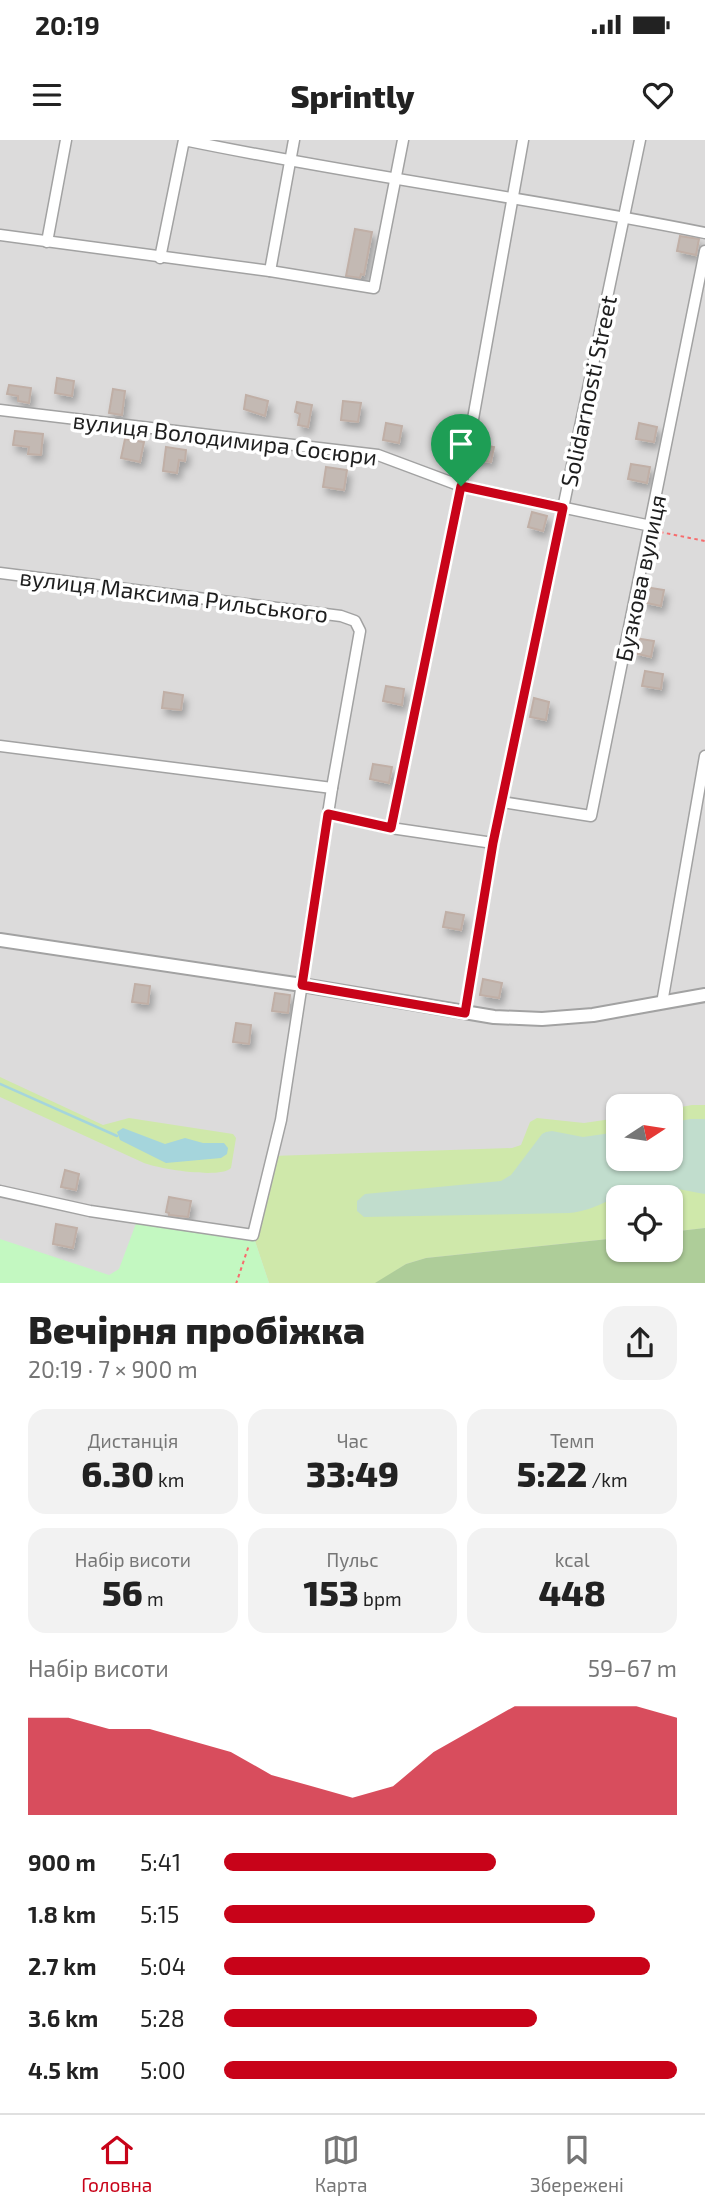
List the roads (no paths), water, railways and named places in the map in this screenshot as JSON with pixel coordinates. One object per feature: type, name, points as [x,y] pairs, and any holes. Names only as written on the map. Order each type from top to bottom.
[{"type":"street","points":[[47,242],[66,140]]},
{"type":"street","points":[[160,258],[184,140],[705,233]]},
{"type":"street","points":[[270,271],[294,140]]},
{"type":"street","points":[[0,235],[270,271],[374,288],[403,140]]},
{"type":"street","points":[[391,828],[461,486],[523,140]]},
{"type":"street","name":"Solidarnosti Street","points":[[465,1013],[493,843],[640,140]]},
{"type":"street","name":"Бузкова вулиця","points":[[502,802],[591,816],[705,251]]},
{"type":"street","name":"вулиця Володимира Сосюри","points":[[0,410],[378,454],[461,486],[651,526]]},
{"type":"street","name":"вулиця Максима Рильського","points":[[0,573],[341,616],[355,621],[360,631],[332,788],[281,1121],[253,1235],[90,1211],[0,1191]]},
{"type":"street","points":[[0,747],[332,788]]},
{"type":"street","points":[[662,1003],[705,757]]},
{"type":"street","points":[[328,814],[391,828],[493,843]]},
{"type":"street","points":[[0,940],[509,1018],[593,1016],[705,995]]},
{"type":"water","points":[[123,1128],[165,1144],[185,1138],[203,1143],[224,1143],[228,1148],[227,1154],[221,1158],[166,1163],[120,1140],[117,1132]]},
{"type":"waterway","points":[[0,1084],[117,1136]]}]
